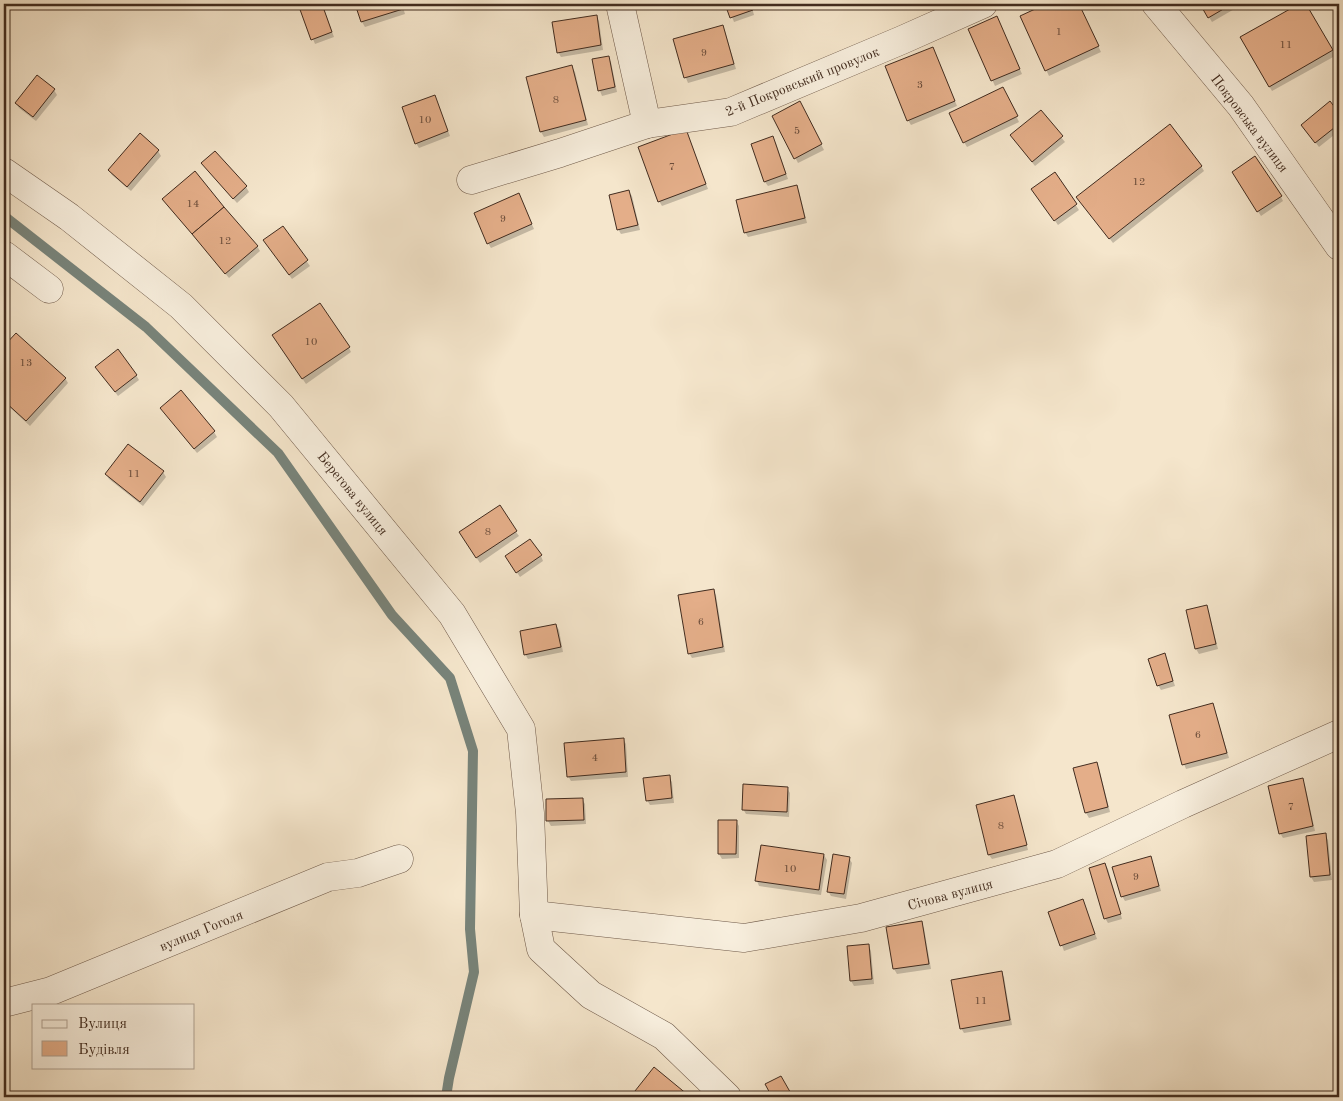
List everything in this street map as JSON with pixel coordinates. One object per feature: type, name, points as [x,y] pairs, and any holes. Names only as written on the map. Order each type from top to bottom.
[{"type":"street","points":[[620,4],[647,124]]},
{"type":"street","name":"2-й Покровський провулок","points":[[471,180],[647,124],[731,112],[983,4]]},
{"type":"street","name":"Покровська вулиця","points":[[1156,4],[1241,106],[1339,246]]},
{"type":"street","name":"Берегова вулиця","points":[[4,172],[69,218],[181,306],[281,406],[452,614],[521,729],[530,813],[534,915],[542,949],[591,995],[664,1036],[727,1097]]},
{"type":"street","points":[[4,255],[49,289]]},
{"type":"street","name":"Січова вулиця","points":[[534,915],[744,938],[861,918],[1058,864],[1183,804],[1339,734]]},
{"type":"street","name":"вулиця Гоголя","points":[[4,1003],[51,991],[328,877],[358,873],[399,859]]},
{"type":"building","points":[[298,4],[322,4],[332,32],[311,40]]},
{"type":"building","points":[[355,4],[402,4],[403,9],[361,22]]},
{"type":"building","points":[[725,4],[751,4],[753,10],[730,18]]},
{"type":"building","points":[[1046,4],[1079,4],[1099,46],[1045,71],[1020,16]]},
{"type":"building","points":[[1200,4],[1232,4],[1208,18]]},
{"type":"building","points":[[1299,4],[1306,4],[1333,50],[1269,87],[1240,37]]},
{"type":"building","points":[[597,15],[601,45],[557,53],[552,22]]},
{"type":"building","points":[[997,16],[1020,69],[991,81],[968,29]]},
{"type":"building","points":[[723,25],[734,64],[684,78],[673,39]]},
{"type":"building","points":[[933,47],[955,101],[907,121],[885,66]]},
{"type":"building","points":[[609,56],[615,87],[598,91],[592,59]]},
{"type":"building","points":[[572,65],[586,120],[540,132],[526,77]]},
{"type":"building","points":[[37,75],[55,89],[33,117],[15,103]]},
{"type":"building","points":[[1003,87],[1018,116],[963,143],[949,113]]},
{"type":"building","points":[[435,95],[448,131],[415,144],[402,107]]},
{"type":"building","points":[[800,101],[822,144],[794,159],[772,116]]},
{"type":"building","points":[[1330,101],[1339,113],[1339,124],[1315,143],[1301,125]]},
{"type":"building","points":[[1041,110],[1063,136],[1032,162],[1010,135]]},
{"type":"building","points":[[1170,124],[1202,166],[1109,239],[1076,197]]},
{"type":"building","points":[[686,129],[706,184],[658,202],[638,147]]},
{"type":"building","points":[[140,133],[159,150],[127,187],[108,170]]},
{"type":"building","points":[[773,136],[786,174],[764,182],[751,144]]},
{"type":"building","points":[[215,151],[247,186],[233,199],[201,163]]},
{"type":"building","points":[[1255,156],[1282,196],[1257,212],[1232,172]]},
{"type":"building","points":[[195,171],[224,207],[192,234],[162,199]]},
{"type":"building","points":[[1055,172],[1077,204],[1054,221],[1031,189]]},
{"type":"building","points":[[797,185],[805,218],[744,233],[736,200]]},
{"type":"building","points":[[629,190],[638,225],[617,230],[609,195]]},
{"type":"building","points":[[519,193],[532,224],[487,244],[474,213]]},
{"type":"building","points":[[224,207],[258,246],[225,274],[192,234]]},
{"type":"building","points":[[283,226],[308,260],[289,275],[263,240]]},
{"type":"building","points":[[320,303],[350,347],[302,379],[272,335]]},
{"type":"building","points":[[16,333],[66,378],[26,421],[4,401],[4,346]]},
{"type":"building","points":[[118,349],[137,375],[115,392],[95,367]]},
{"type":"building","points":[[181,390],[215,431],[194,449],[160,408]]},
{"type":"building","points":[[128,444],[164,471],[140,502],[105,474]]},
{"type":"building","points":[[500,505],[517,531],[476,558],[459,532]]},
{"type":"building","points":[[530,539],[542,555],[516,573],[505,556]]},
{"type":"building","points":[[714,589],[723,647],[688,654],[678,595]]},
{"type":"building","points":[[1207,605],[1216,644],[1195,649],[1186,610]]},
{"type":"building","points":[[556,624],[561,647],[524,655],[520,631]]},
{"type":"building","points":[[1165,653],[1173,681],[1157,686],[1148,659]]},
{"type":"building","points":[[1213,703],[1227,753],[1182,765],[1169,715]]},
{"type":"building","points":[[624,738],[626,772],[567,777],[564,743]]},
{"type":"building","points":[[1097,762],[1108,807],[1085,813],[1073,768]]},
{"type":"building","points":[[670,775],[672,798],[646,801],[643,778]]},
{"type":"building","points":[[1303,778],[1313,826],[1279,834],[1268,786]]},
{"type":"building","points":[[743,784],[788,787],[787,812],[742,810]]},
{"type":"building","points":[[1014,795],[1027,845],[988,855],[976,805]]},
{"type":"building","points":[[583,798],[584,820],[546,821],[546,799]]},
{"type":"building","points":[[718,820],[737,820],[736,854],[718,854]]},
{"type":"building","points":[[1326,833],[1330,875],[1310,877],[1306,836]]},
{"type":"building","points":[[761,845],[824,854],[819,890],[755,881]]},
{"type":"building","points":[[833,854],[850,857],[844,894],[827,892]]},
{"type":"building","points":[[1151,856],[1159,886],[1121,897],[1112,867]]},
{"type":"building","points":[[1105,863],[1121,914],[1104,919],[1089,868]]},
{"type":"building","points":[[1083,899],[1095,934],[1060,946],[1048,912]]},
{"type":"building","points":[[922,921],[929,964],[893,969],[886,927]]},
{"type":"building","points":[[869,944],[872,979],[850,981],[847,946]]},
{"type":"building","points":[[1002,971],[1010,1020],[960,1029],[951,980]]},
{"type":"building","points":[[654,1067],[688,1095],[686,1097],[632,1097]]},
{"type":"building","points":[[781,1076],[793,1097],[772,1097],[765,1084]]},
{"type":"waterway","points":[[4,216],[146,327],[278,453],[392,615],[450,678],[473,751],[470,929],[474,972],[446,1097]]}]
